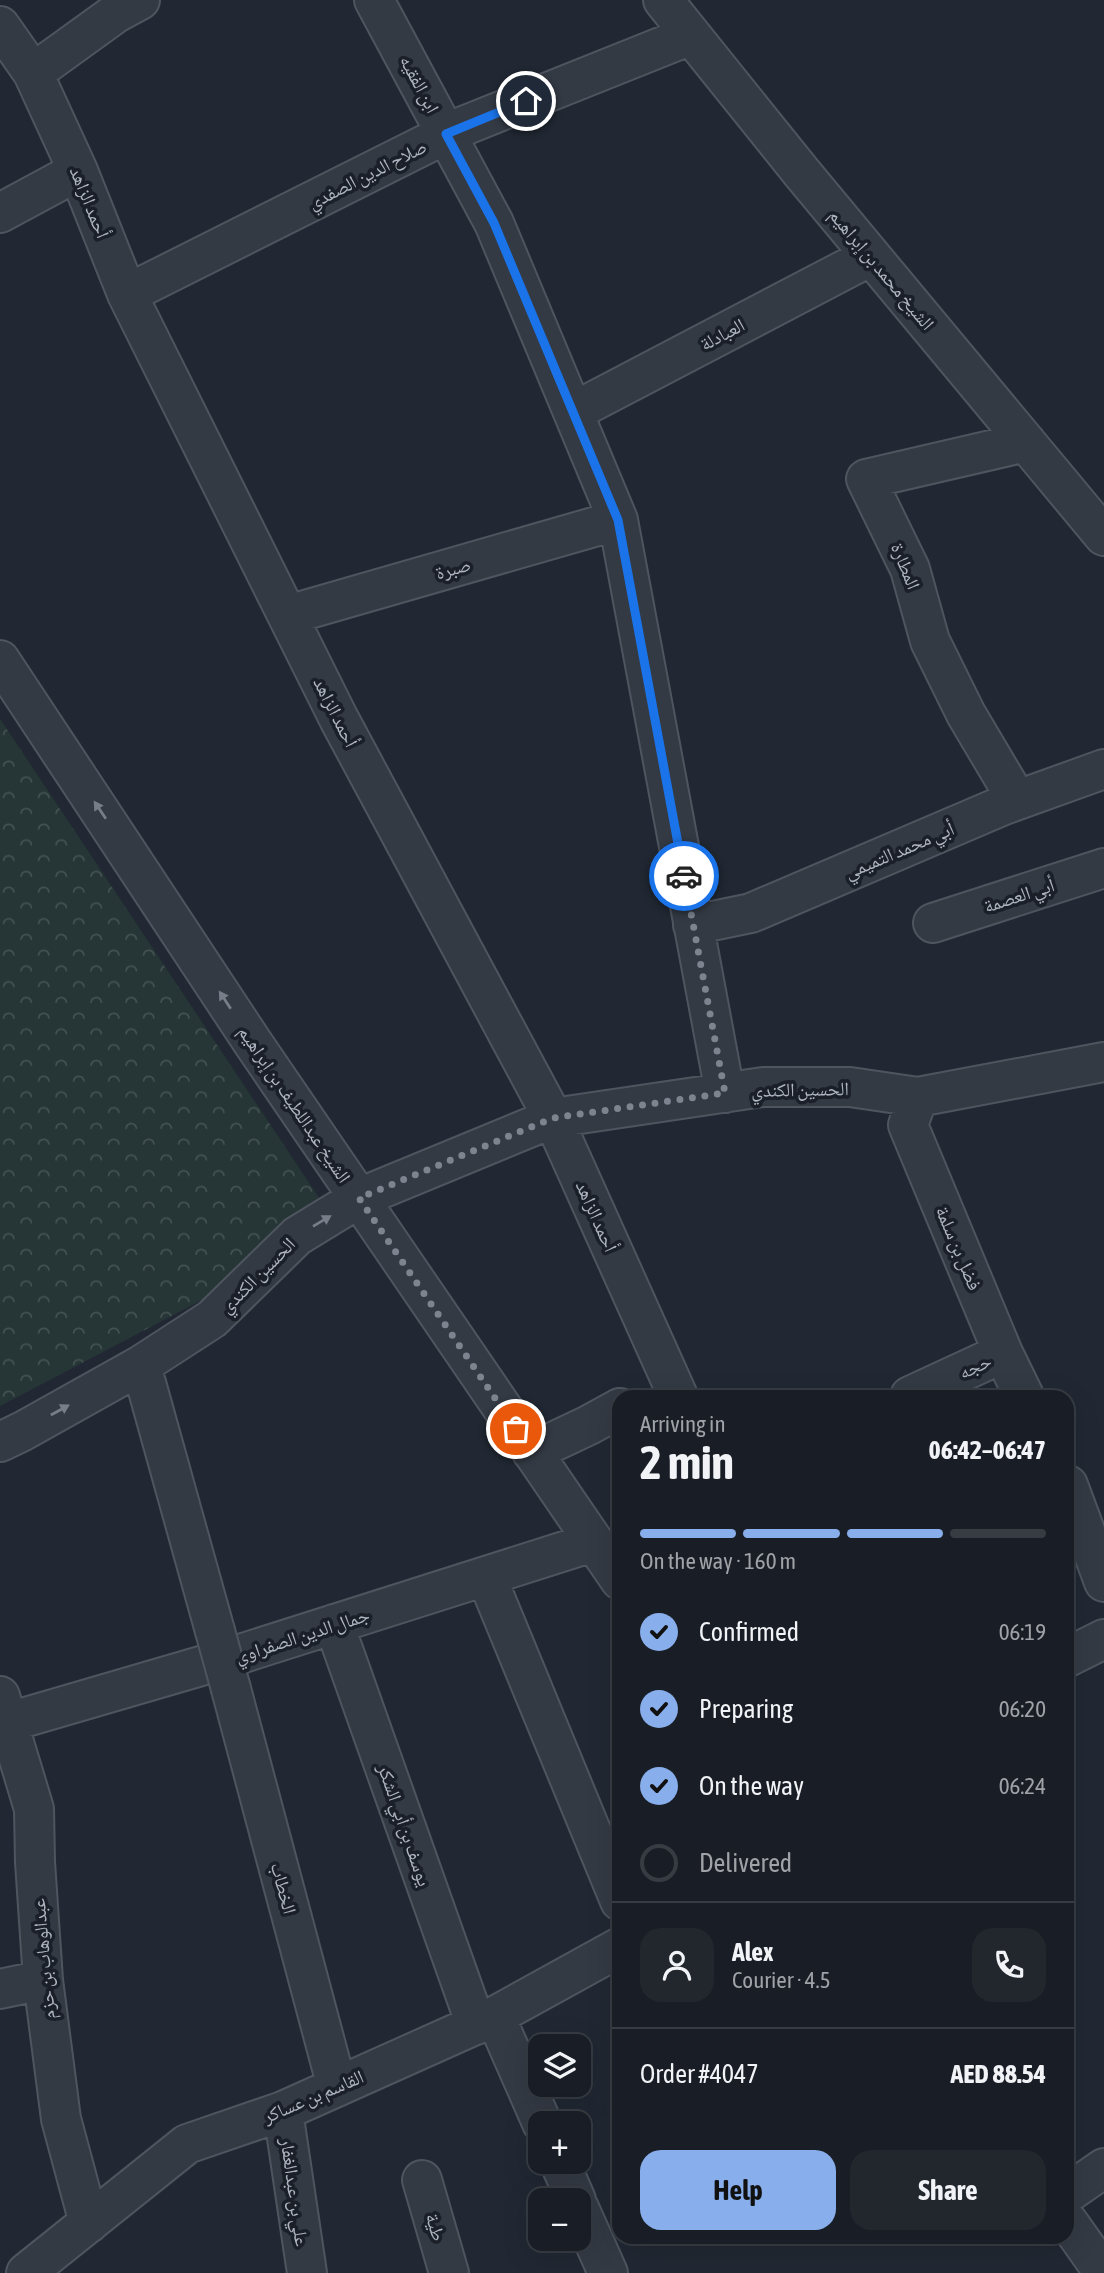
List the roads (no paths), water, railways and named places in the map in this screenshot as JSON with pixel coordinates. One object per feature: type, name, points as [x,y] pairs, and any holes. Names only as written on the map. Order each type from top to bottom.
[{"type":"street","points":[[33,73],[116,13],[139,0]]},
{"type":"street","name":"ابن الفقيه","points":[[374,0],[494,223],[618,520],[725,1093]]},
{"type":"street","name":"الشيخ محمد بن إبراهيم","points":[[663,0],[1026,442],[1098,517]]},
{"type":"street","name":"أحمد الزاهد","points":[[0,26],[33,73],[78,170],[127,294],[339,719],[553,1118],[662,1390]]},
{"type":"street","name":"صلاح الدين الصفدي","points":[[127,294],[446,134],[691,35]]},
{"type":"street","points":[[0,213],[78,170]]},
{"type":"street","name":"العبادلة","points":[[573,412],[871,256]]},
{"type":"street","name":"المطارة","points":[[1017,800],[966,714],[930,641],[910,569],[866,480],[1026,442]]},
{"type":"street","name":"صبرة","points":[[288,615],[618,520]]},
{"type":"street","name":"الشيخ عبداللطيف بن إبراهيم","points":[[0,660],[253,1043],[612,1569]]},
{"type":"street","name":"أبي محمد التميمي","points":[[693,926],[751,913],[1017,800],[1104,769]]},
{"type":"street","name":"أبي العصمة","points":[[933,923],[1104,868]]},
{"type":"street","name":"الحسين الكندي","points":[[0,1442],[23,1432],[141,1365],[212,1320],[297,1236],[359,1198],[553,1118],[763,1087],[850,1087],[918,1097],[1104,1062]]},
{"type":"street","name":"فضل بن سلمة","points":[[918,1097],[908,1125],[1021,1390]]},
{"type":"street","name":"حجه","points":[[923,1390],[1003,1353]]},
{"type":"street","name":"الخطاب","points":[[141,1365],[337,2087]]},
{"type":"street","points":[[532,1452],[612,1412]]},
{"type":"street","points":[[1074,1501],[1104,1582]]},
{"type":"street","name":"جمال الدين الصفراوي","points":[[4,1709],[218,1661],[593,1542]]},
{"type":"street","points":[[486,1576],[612,1882]]},
{"type":"street","name":"يوسف بن أبي الشكر","points":[[334,1624],[486,2021],[535,2111]]},
{"type":"street","points":[[1074,1654],[1104,1639]]},
{"type":"street","name":"عبدالوهاب بن حزم","points":[[4,1709],[11,1768],[34,1809],[43,1980],[61,2119],[89,2222]]},
{"type":"street","name":"القاسم بن عساكر","points":[[26,2273],[187,2144],[283,2110],[486,2021],[612,1951]]},
{"type":"street","points":[[0,1989],[43,1980]]},
{"type":"street","name":"علي بن عبدالغفار","points":[[283,2110],[307,2273]]},
{"type":"street","points":[[1074,2189],[1104,2168]]},
{"type":"street","name":"طية","points":[[422,2180],[449,2273]]},
{"type":"street","points":[[1074,2230],[1104,2273]]},
{"type":"street","points":[[591,2235],[608,2273]]}]
